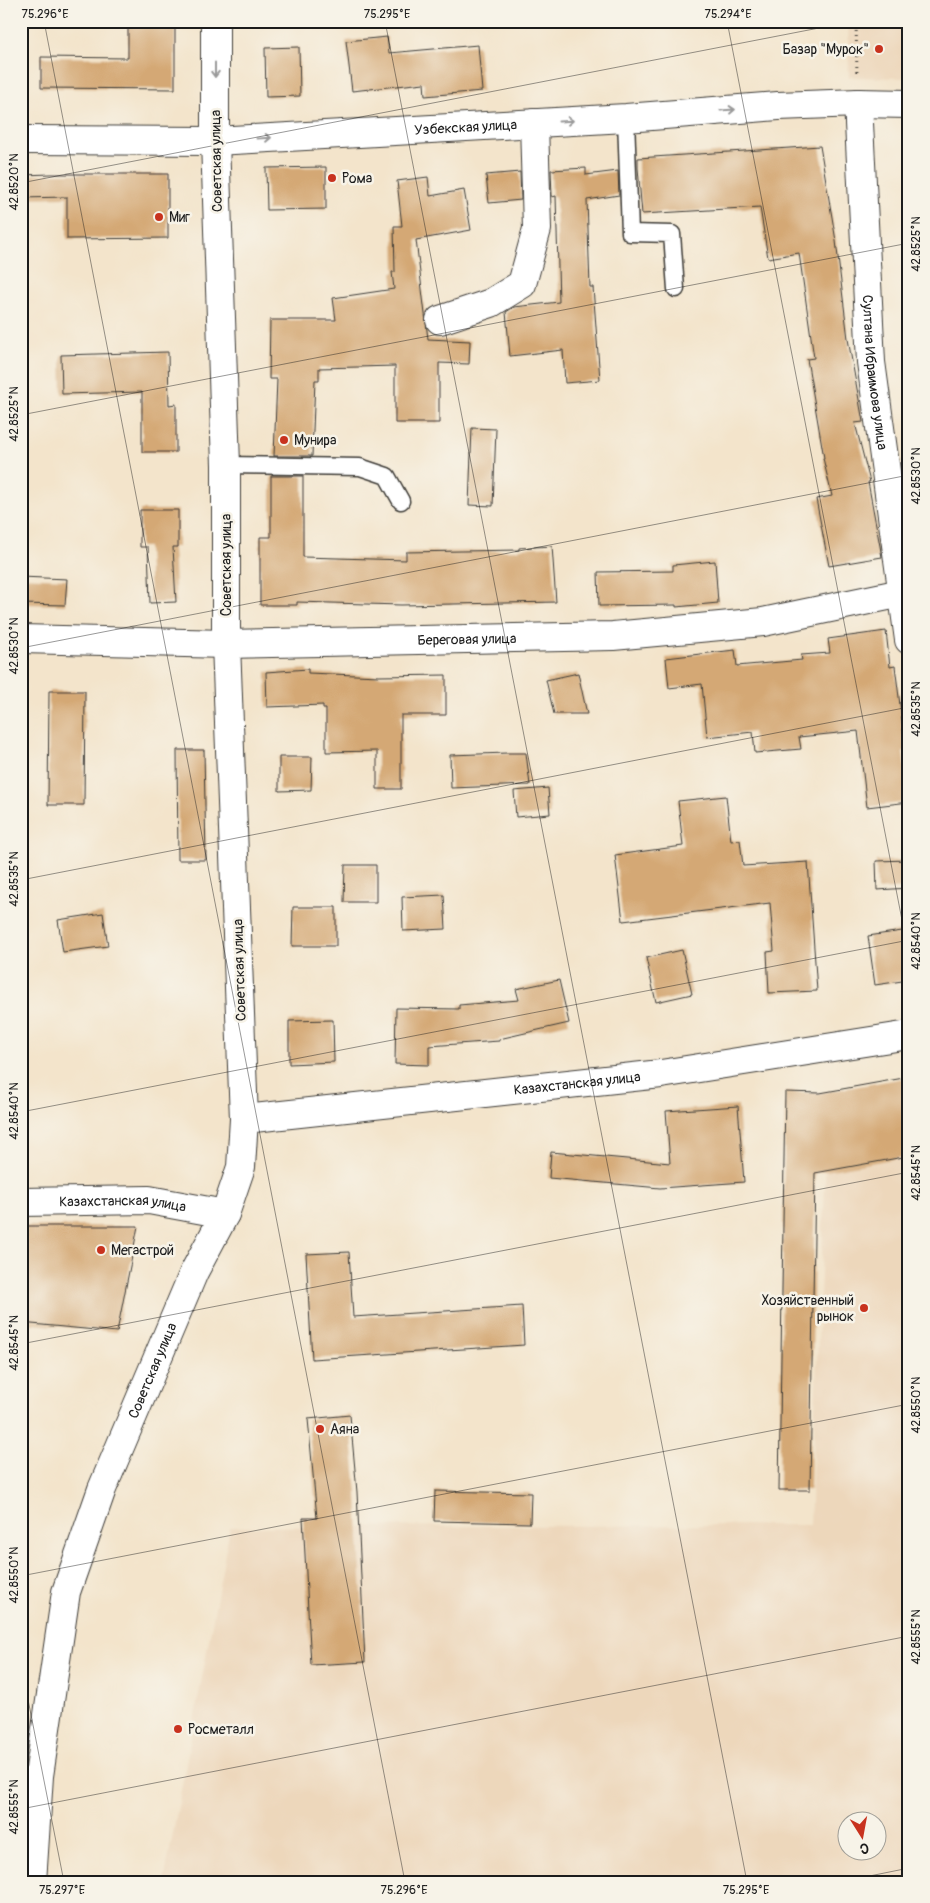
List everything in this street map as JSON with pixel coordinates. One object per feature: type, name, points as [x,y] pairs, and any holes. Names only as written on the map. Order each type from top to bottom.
[{"type":"street","name":"Советская улица","points":[[32,1882],[30,1776],[66,1592],[106,1480],[194,1272],[225,1214],[241,1167],[244,1119],[226,644],[226,465],[215,141],[215,21]]},
{"type":"street","name":"Узбекская улица","points":[[21,140],[215,141],[626,118],[778,106],[858,103],[909,104]]},
{"type":"street","name":"Султана Ибраимова улица","points":[[858,103],[871,362],[905,593],[909,640]]},
{"type":"street","points":[[440,320],[491,303],[522,284],[537,229],[534,123]]},
{"type":"street","name":"Береговая улица","points":[[21,639],[226,644],[612,636],[763,622],[905,593]]},
{"type":"street","name":"Казахстанская улица","points":[[244,1119],[661,1074],[909,1035]]},
{"type":"street","name":"Казахстанская улица","points":[[21,1202],[149,1200],[225,1214]]},
{"type":"lane","points":[[626,118],[630,233],[672,234],[676,289]]},
{"type":"lane","points":[[226,465],[360,467],[387,476],[402,501]]},
{"type":"path","points":[[856,21],[858,103]]},
{"type":"shaded area","name":"Базар \"Мурок\"","points":[[848,21],[909,21],[909,78],[849,77]]},
{"type":"shaded area","name":"Хозяйственный рынок","points":[[909,1079],[909,1882],[164,1882],[230,1527],[810,1525],[829,1092]]},
{"type":"building","points":[[128,21],[175,21],[175,89],[41,88],[41,57],[128,58]]},
{"type":"building","points":[[387,37],[389,53],[478,45],[482,91],[425,96],[424,83],[352,91],[346,41]]},
{"type":"building","points":[[299,47],[300,96],[266,97],[265,48]]},
{"type":"building","points":[[820,146],[836,241],[848,339],[863,422],[855,423],[870,482],[868,482],[882,557],[829,566],[816,499],[832,496],[823,458],[807,359],[814,358],[799,253],[768,258],[760,207],[642,214],[638,168],[638,158]]},
{"type":"building","points":[[326,167],[326,209],[267,210],[266,168]]},
{"type":"building","points":[[586,168],[586,175],[618,171],[619,195],[587,200],[590,287],[593,287],[600,380],[565,383],[563,350],[510,356],[506,312],[514,307],[559,302],[556,196],[552,197],[551,170]]},
{"type":"building","points":[[520,172],[521,200],[489,203],[486,175]]},
{"type":"building","points":[[168,174],[168,238],[67,239],[67,197],[21,198],[21,175]]},
{"type":"building","points":[[428,177],[430,196],[464,190],[471,230],[416,240],[428,339],[470,341],[469,364],[439,363],[439,423],[395,423],[395,366],[319,368],[319,380],[315,380],[312,456],[274,456],[277,379],[269,379],[270,320],[336,320],[333,298],[394,289],[392,272],[395,272],[394,226],[402,226],[397,181]]},
{"type":"building","points":[[168,352],[169,405],[176,404],[176,452],[142,452],[142,392],[62,394],[61,355]]},
{"type":"building","points":[[472,428],[496,429],[493,506],[469,505]]},
{"type":"building","points":[[271,476],[303,476],[303,557],[406,560],[406,552],[519,550],[519,548],[552,546],[556,602],[401,605],[297,602],[297,605],[260,605],[260,537],[271,537]]},
{"type":"building","points":[[140,510],[178,510],[178,547],[173,547],[176,602],[150,603],[148,547],[140,547]]},
{"type":"building","points":[[715,561],[718,603],[676,607],[676,605],[599,606],[598,572],[673,571],[673,565]]},
{"type":"building","points":[[21,577],[67,579],[65,605],[21,604]]},
{"type":"building","points":[[886,631],[890,667],[895,666],[906,752],[903,752],[909,802],[867,807],[858,731],[799,737],[801,749],[755,753],[753,732],[707,737],[702,684],[669,688],[666,658],[735,650],[737,666],[802,660],[801,655],[830,653],[828,639]]},
{"type":"building","points":[[308,669],[308,673],[379,676],[446,675],[446,715],[401,715],[401,789],[377,789],[377,751],[326,752],[326,709],[323,709],[323,705],[267,707],[266,672]]},
{"type":"building","points":[[578,673],[587,714],[554,714],[546,680]]},
{"type":"building","points":[[49,691],[85,691],[84,805],[48,805]]},
{"type":"building","points":[[177,750],[204,750],[206,860],[178,860]]},
{"type":"building","points":[[526,753],[530,785],[451,788],[450,755]]},
{"type":"building","points":[[279,757],[312,757],[311,790],[279,791]]},
{"type":"building","points":[[548,788],[550,814],[516,817],[514,791]]},
{"type":"building","points":[[726,796],[731,841],[740,840],[743,866],[808,862],[817,991],[769,993],[767,952],[774,951],[770,903],[623,921],[615,855],[683,846],[678,801]]},
{"type":"building","points":[[909,860],[909,888],[877,890],[876,861]]},
{"type":"building","points":[[345,865],[376,865],[376,902],[344,902]]},
{"type":"building","points":[[444,895],[446,929],[403,931],[402,897]]},
{"type":"building","points":[[293,907],[336,907],[336,946],[292,946]]},
{"type":"building","points":[[103,913],[108,946],[63,952],[58,920]]},
{"type":"building","points":[[909,930],[909,980],[875,985],[868,936]]},
{"type":"building","points":[[682,950],[692,994],[656,1002],[646,958]]},
{"type":"building","points":[[559,980],[569,1023],[499,1039],[499,1041],[429,1046],[429,1065],[395,1064],[396,1008],[459,1009],[459,1005],[519,1000],[516,989]]},
{"type":"building","points":[[333,1020],[334,1062],[289,1064],[289,1021]]},
{"type":"building","points":[[909,1077],[909,1156],[815,1173],[810,1490],[779,1490],[785,1092],[820,1093]]},
{"type":"building","points":[[738,1106],[744,1182],[660,1188],[549,1178],[551,1152],[670,1163],[666,1111]]},
{"type":"building","points":[[21,1226],[138,1226],[117,1332],[21,1323]]},
{"type":"building","points":[[349,1252],[353,1317],[522,1306],[524,1345],[312,1359],[306,1254]]},
{"type":"building","points":[[350,1415],[357,1492],[365,1662],[311,1665],[303,1518],[317,1518],[308,1419]]},
{"type":"building","points":[[435,1491],[531,1493],[530,1523],[434,1521]]},
{"type":"place","name":"Базар \"Мурок\"","points":[[879,49]]},
{"type":"place","name":"Рома","points":[[332,178]]},
{"type":"place","name":"Миг","points":[[159,217]]},
{"type":"place","name":"Мунира","points":[[284,440]]},
{"type":"place","name":"Мегастрой","points":[[101,1250]]},
{"type":"place","name":"Хозяйственный рынок","points":[[864,1308]]},
{"type":"place","name":"Аяна","points":[[320,1429]]},
{"type":"place","name":"Росметалл","points":[[178,1729]]}]
